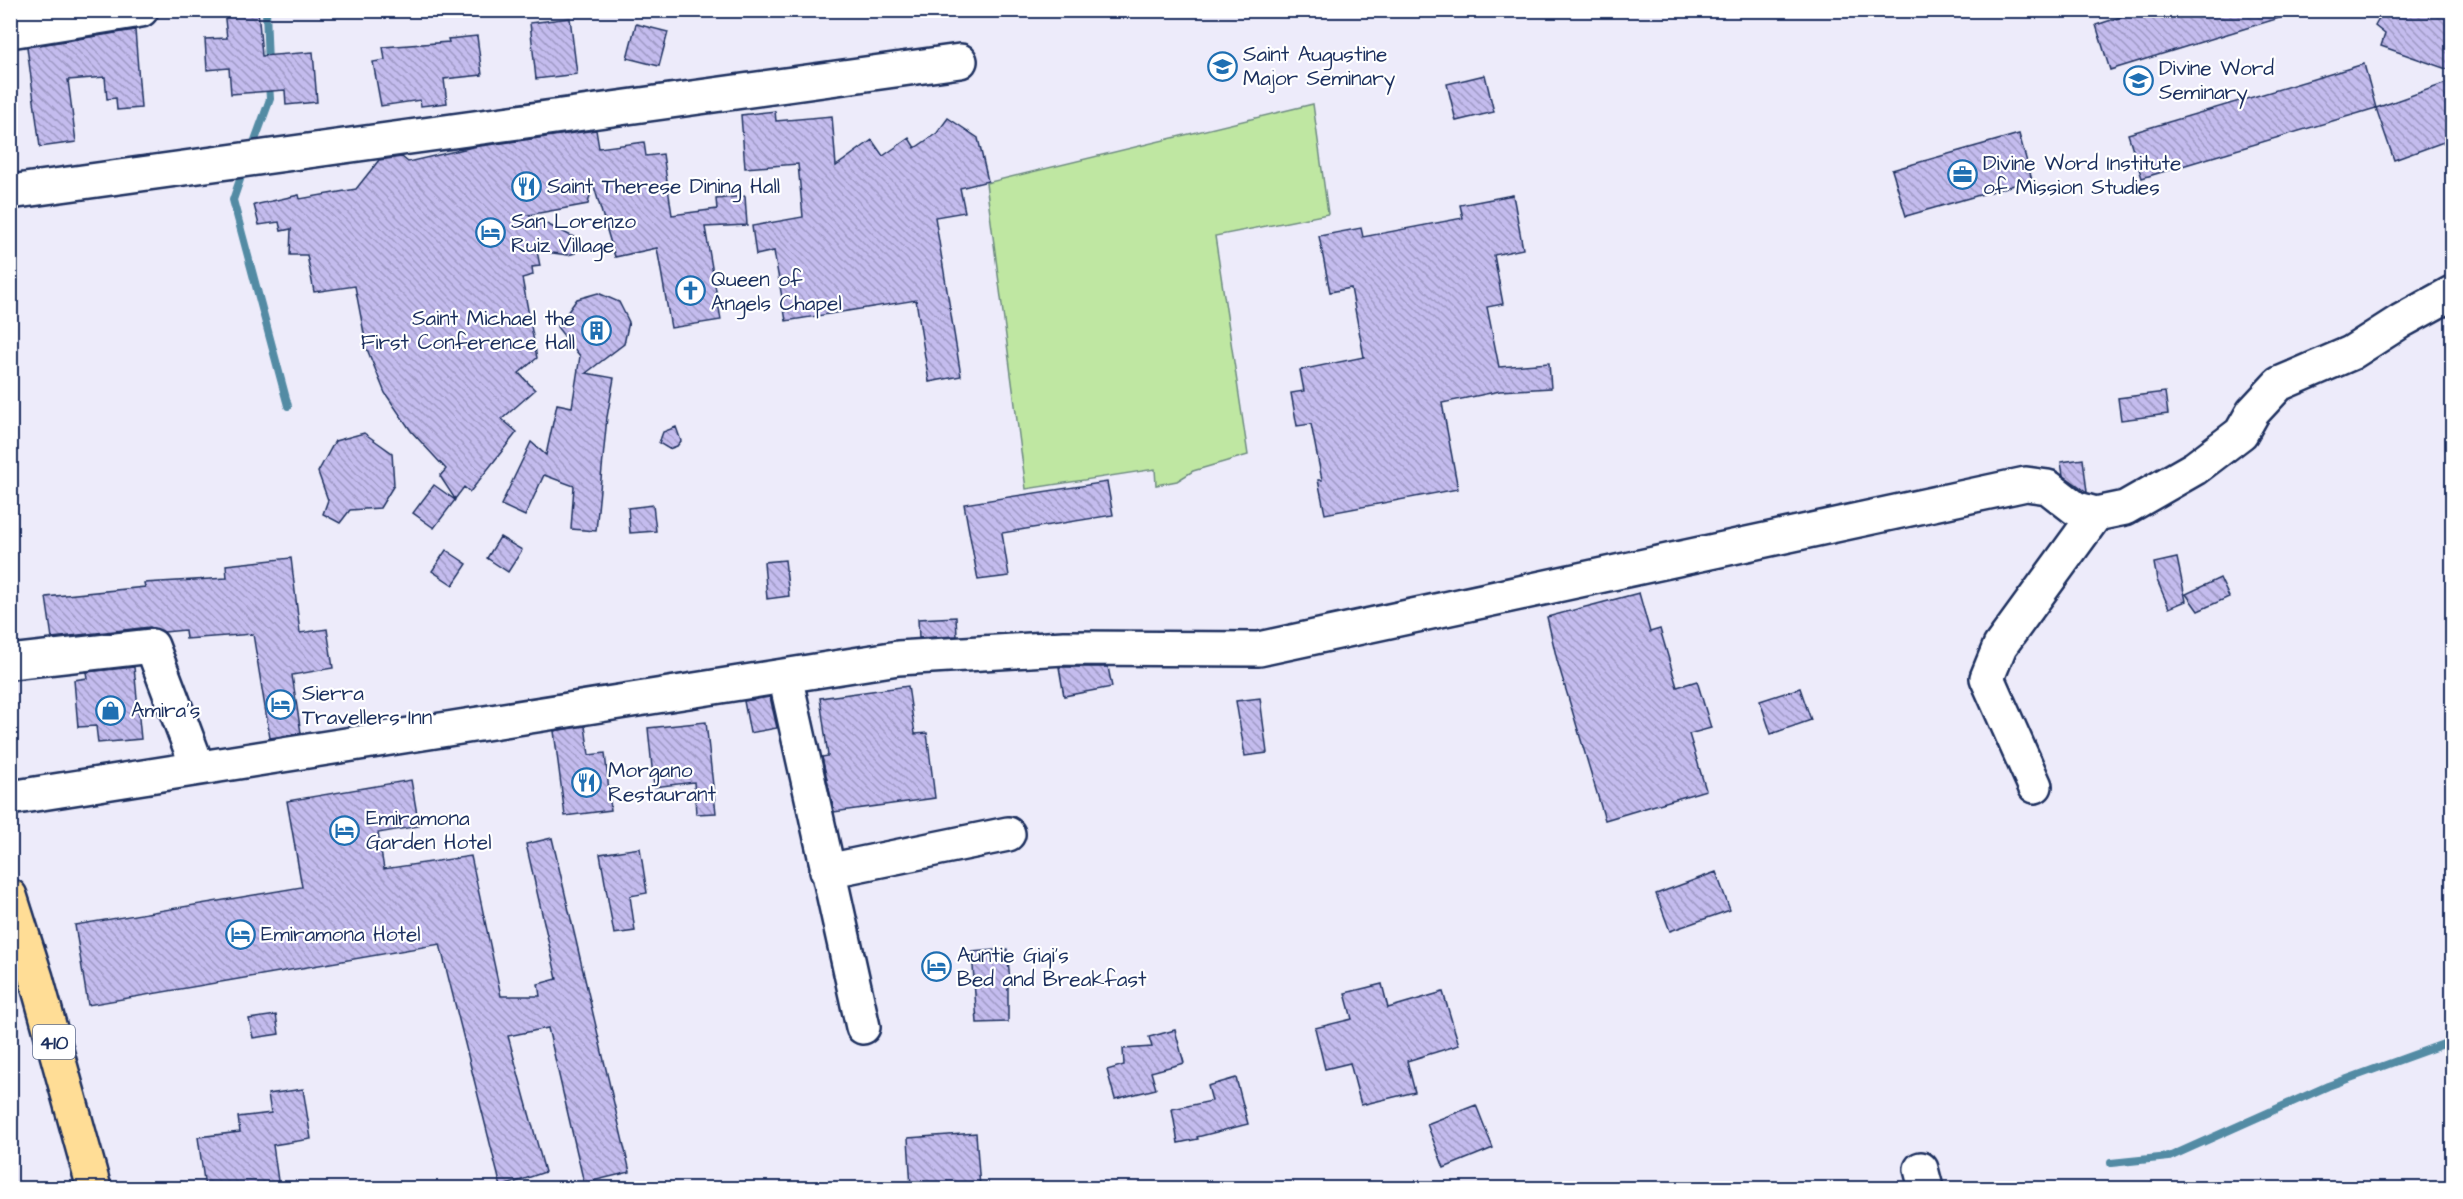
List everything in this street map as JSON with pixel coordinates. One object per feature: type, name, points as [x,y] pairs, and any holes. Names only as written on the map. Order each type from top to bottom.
[{"type":"main road","name":"410","points":[[10,896],[36,978],[94,1188]]},
{"type":"street","points":[[10,31],[141,10]]},
{"type":"street","points":[[10,192],[960,61]]},
{"type":"street","points":[[10,798],[897,658],[1064,648],[1259,649],[2026,484],[2048,487],[2075,508],[2096,514],[2125,508],[2195,468],[2241,434],[2253,412],[2279,384],[2351,353],[2401,321],[2452,294]]},
{"type":"street","points":[[2035,786],[1987,678],[2000,646],[2096,514]]},
{"type":"street","points":[[10,662],[152,646],[198,768]]},
{"type":"street","points":[[785,676],[863,1027]]},
{"type":"street","points":[[828,871],[1008,834]]},
{"type":"green space","points":[[1313,104],[1328,214],[1215,236],[1248,455],[1193,471],[1177,481],[1156,485],[1155,469],[1026,489],[986,183]]},
{"type":"building","points":[[224,10],[258,10],[262,56],[313,52],[317,102],[286,105],[285,90],[231,94],[229,68],[207,70],[205,39],[227,38]]},
{"type":"building","points":[[2142,10],[2288,10],[2289,15],[2110,70],[2096,25]]},
{"type":"building","points":[[2384,10],[2452,10],[2452,71],[2381,46],[2385,34],[2375,26]]},
{"type":"building","points":[[570,18],[577,74],[536,79],[530,23]]},
{"type":"building","points":[[636,24],[668,32],[659,66],[627,58]]},
{"type":"building","points":[[135,30],[141,108],[117,110],[116,98],[107,99],[105,77],[68,80],[76,142],[40,147],[27,47]]},
{"type":"building","points":[[477,36],[482,75],[444,79],[447,103],[421,106],[420,100],[381,106],[373,62],[385,60],[383,47],[449,42],[448,39]]},
{"type":"building","points":[[2364,64],[2376,108],[2142,178],[2128,134]]},
{"type":"building","points":[[1485,75],[1494,112],[1456,121],[1447,84]]},
{"type":"building","points":[[2452,81],[2452,139],[2394,160],[2376,108]]},
{"type":"building","points":[[775,111],[776,121],[832,116],[836,166],[872,140],[883,156],[909,138],[915,148],[937,133],[948,118],[978,138],[988,181],[960,188],[965,212],[935,217],[961,376],[929,382],[916,300],[786,321],[774,251],[756,255],[752,226],[803,217],[798,164],[745,168],[741,115]]},
{"type":"building","points":[[596,130],[599,148],[644,142],[646,156],[663,154],[672,215],[717,209],[716,199],[745,196],[747,225],[705,227],[721,320],[671,328],[657,248],[615,257],[593,183],[588,204],[528,215],[582,241],[575,253],[568,255],[537,251],[540,266],[532,267],[533,275],[522,278],[537,358],[519,373],[535,390],[502,419],[517,432],[470,492],[464,487],[455,499],[440,476],[446,469],[411,431],[385,393],[367,349],[355,286],[314,292],[307,255],[290,255],[291,229],[281,231],[279,222],[259,225],[254,205],[299,195],[300,199],[356,189],[379,160],[402,157],[408,162],[473,147]]},
{"type":"building","name":"Divine Word Institute of Mission Studies","points":[[2019,134],[2032,180],[1906,216],[1892,170]]},
{"type":"building","points":[[1513,195],[1523,249],[1494,255],[1503,304],[1487,307],[1499,367],[1549,363],[1551,388],[1500,391],[1442,403],[1458,489],[1325,514],[1318,480],[1322,480],[1311,424],[1297,426],[1291,393],[1304,391],[1300,370],[1364,357],[1351,288],[1330,292],[1319,236],[1361,228],[1363,237],[1463,218],[1460,205]]},
{"type":"building","points":[[598,293],[619,302],[629,322],[624,344],[586,373],[614,378],[607,417],[596,531],[571,529],[574,486],[544,475],[525,516],[501,505],[531,442],[546,455],[557,404],[572,407],[580,356],[557,327],[577,299]]},
{"type":"building","points":[[2165,392],[2168,414],[2121,420],[2118,398]]},
{"type":"building","points":[[676,427],[681,441],[677,446],[669,449],[659,443],[663,432]]},
{"type":"building","points":[[364,433],[392,453],[394,485],[380,508],[350,510],[340,523],[323,514],[328,500],[318,472],[335,441]]},
{"type":"building","points":[[2083,459],[2087,492],[2063,475],[2061,462]]},
{"type":"building","points":[[1107,482],[1113,515],[1002,533],[1009,576],[978,580],[964,504]]},
{"type":"building","points":[[434,485],[455,500],[434,528],[413,513]]},
{"type":"building","points":[[653,505],[656,531],[630,533],[628,508]]},
{"type":"building","points":[[500,537],[522,550],[508,572],[487,558]]},
{"type":"building","points":[[446,550],[467,564],[453,585],[432,571]]},
{"type":"building","points":[[291,558],[300,633],[327,629],[333,668],[292,675],[301,733],[270,738],[253,634],[186,639],[185,630],[164,632],[150,627],[52,638],[46,597],[145,587],[144,583],[227,578],[226,565]]},
{"type":"building","points":[[2177,558],[2186,601],[2169,608],[2157,580],[2154,563]]},
{"type":"building","points":[[785,560],[789,596],[767,599],[764,562]]},
{"type":"building","points":[[2220,578],[2229,597],[2198,611],[2186,594]]},
{"type":"building","points":[[1639,593],[1650,632],[1660,629],[1677,687],[1697,681],[1711,728],[1689,734],[1706,790],[1605,820],[1557,660],[1547,617]]},
{"type":"building","points":[[956,617],[957,636],[919,638],[918,619]]},
{"type":"building","points":[[134,667],[141,739],[98,743],[96,726],[78,727],[74,680],[87,678],[86,672]]},
{"type":"building","points":[[1059,667],[1108,667],[1112,687],[1064,696]]},
{"type":"building","points":[[908,686],[915,734],[927,733],[935,798],[834,812],[822,757],[828,756],[820,698]]},
{"type":"building","points":[[1800,688],[1811,720],[1771,734],[1760,701]]},
{"type":"building","points":[[770,697],[777,728],[750,733],[744,701]]},
{"type":"building","points":[[1260,698],[1267,753],[1245,756],[1236,701]]},
{"type":"building","points":[[706,722],[716,813],[696,814],[694,782],[654,787],[648,728]]},
{"type":"building","points":[[585,726],[589,755],[605,753],[611,810],[565,816],[554,731]]},
{"type":"building","points":[[411,780],[419,826],[378,833],[384,869],[471,856],[501,996],[540,996],[538,984],[557,979],[526,844],[552,838],[630,1172],[584,1183],[548,1028],[508,1036],[545,1172],[501,1187],[440,944],[88,1005],[75,925],[302,887],[287,801]]},
{"type":"building","points":[[640,848],[647,893],[630,896],[635,931],[614,934],[600,854]]},
{"type":"building","points":[[1716,872],[1730,910],[1670,931],[1656,894]]},
{"type":"building","points":[[1007,949],[1010,981],[1008,981],[1008,1022],[977,1023],[972,952]]},
{"type":"building","points":[[1382,984],[1388,1008],[1443,992],[1459,1045],[1407,1061],[1415,1092],[1361,1105],[1350,1063],[1325,1069],[1315,1028],[1352,1019],[1345,993]]},
{"type":"building","points":[[276,1015],[279,1034],[253,1038],[249,1019]]},
{"type":"building","points":[[1175,1030],[1184,1063],[1151,1072],[1156,1089],[1115,1099],[1107,1070],[1124,1065],[1123,1049],[1152,1047],[1149,1037]]},
{"type":"building","points":[[1236,1078],[1248,1124],[1178,1143],[1172,1109],[1212,1101],[1208,1086]]},
{"type":"building","points":[[303,1089],[311,1139],[273,1145],[279,1188],[205,1188],[198,1137],[240,1132],[238,1117],[271,1113],[268,1094]]},
{"type":"building","points":[[1476,1105],[1493,1148],[1444,1168],[1427,1124]]},
{"type":"building","points":[[976,1133],[980,1188],[911,1188],[908,1138]]},
{"type":"waterway","points":[[266,10],[268,65]]},
{"type":"waterway","points":[[251,151],[270,99],[269,83]]},
{"type":"waterway","points":[[244,168],[233,200],[288,406]]},
{"type":"waterway","points":[[2111,1163],[2169,1157],[2328,1086],[2452,1041]]},
{"type":"place","name":"Saint Augustine Major Seminary","points":[[1222,66]]},
{"type":"place","name":"Divine Word Seminary","points":[[2138,80]]},
{"type":"place","name":"Divine Word Institute of Mission Studies","points":[[1962,175]]},
{"type":"place","name":"Saint Therese Dining Hall","points":[[526,186]]},
{"type":"place","name":"San Lorenzo Ruiz Village","points":[[490,233]]},
{"type":"place","name":"Queen of Angels Chapel","points":[[690,291]]},
{"type":"place","name":"Saint Michael the First Conference Hall","points":[[596,330]]},
{"type":"place","name":"Sierra Travellers Inn","points":[[281,705]]},
{"type":"place","name":"Amira’s","points":[[110,710]]},
{"type":"place","name":"Morgano Restaurant","points":[[587,782]]},
{"type":"place","name":"Emiramona Garden Hotel","points":[[345,830]]},
{"type":"place","name":"Emiramona Hotel","points":[[240,934]]},
{"type":"place","name":"Auntie Gigi's Bed and Breakfast","points":[[936,967]]}]
